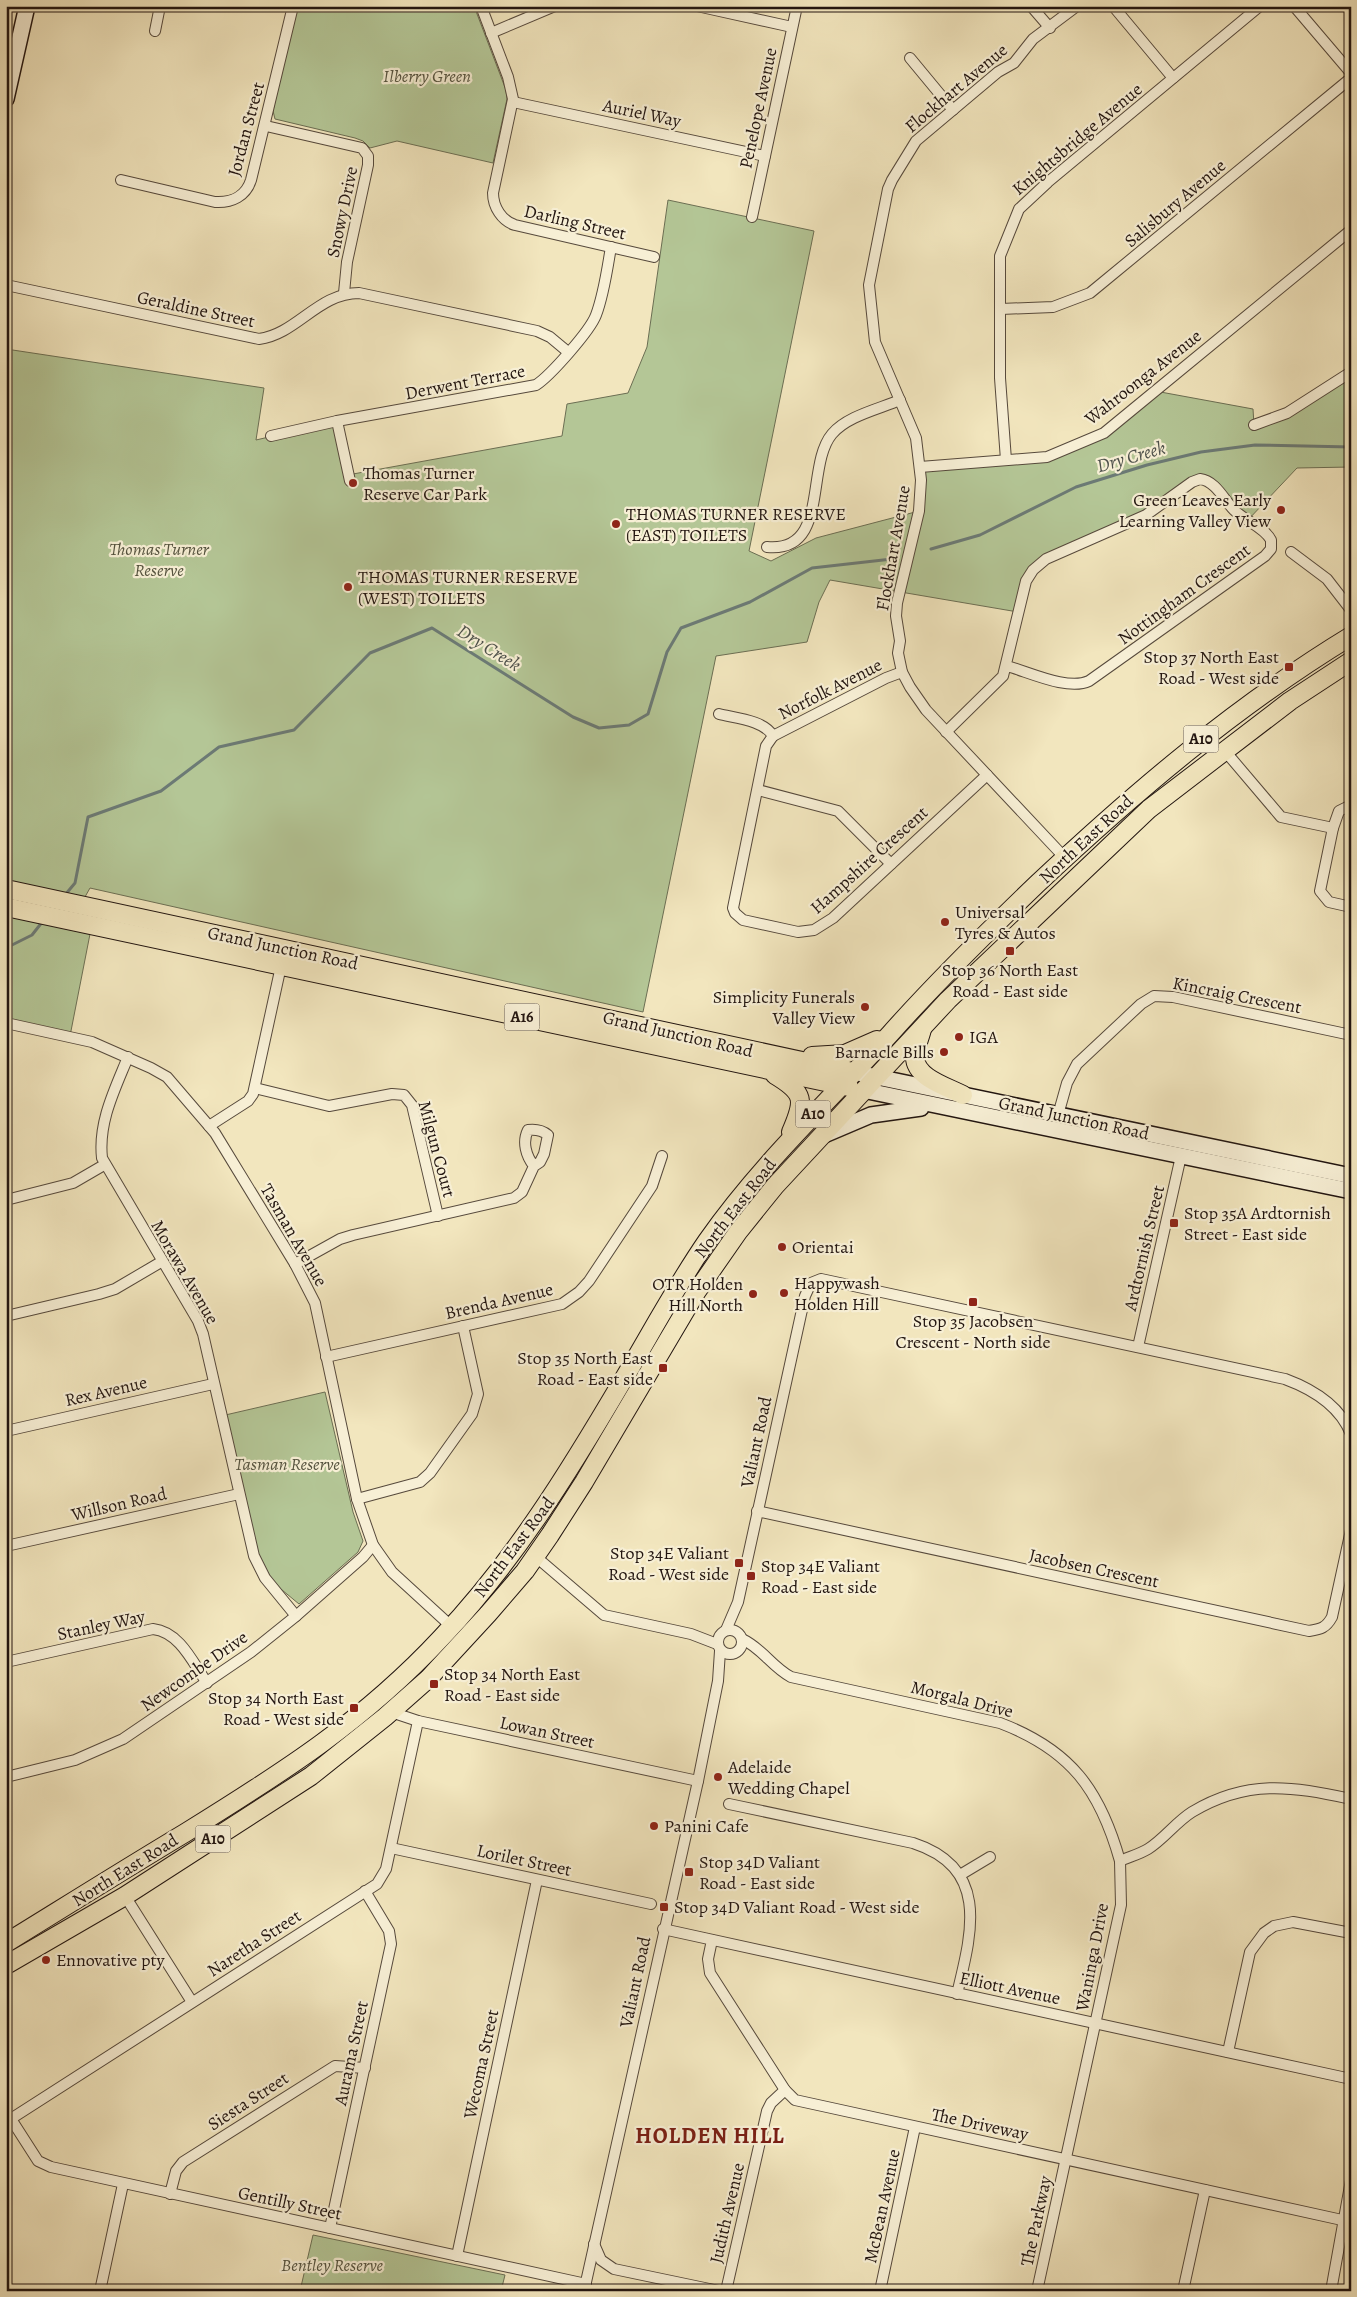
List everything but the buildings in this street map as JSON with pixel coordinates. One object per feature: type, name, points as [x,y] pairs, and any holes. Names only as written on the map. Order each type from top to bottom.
[{"type":"highway","name":"North East Road","points":[[6,1943],[305,1757],[392,1688],[452,1626],[506,1561],[535,1522],[570,1468],[690,1268],[728,1213],[786,1144],[935,983],[1129,798],[1200,740],[1266,691],[1351,636]]},
{"type":"highway","name":"North East Road","points":[[6,1965],[125,1896],[311,1776],[391,1712],[459,1647],[535,1556],[584,1482],[697,1290],[757,1208],[819,1138],[923,1026],[1064,887],[1149,809],[1290,701],[1351,660]]},
{"type":"highway","points":[[1064,887],[1064,858],[1082,860],[1097,856]]},
{"type":"highway","name":"Grand Junction Road","points":[[6,889],[18,903],[64,920],[281,966],[620,1029]]},
{"type":"highway","name":"Grand Junction Road","points":[[18,903],[71,902],[285,948],[620,1029],[767,1061],[853,1072]]},
{"type":"highway","points":[[281,966],[285,948]]},
{"type":"highway","points":[[923,1026],[915,1054],[919,1069],[925,1075],[963,1095]]},
{"type":"highway","points":[[767,1061],[837,1056],[854,1052],[890,1033]]},
{"type":"highway","points":[[767,1061],[790,1085],[801,1100],[800,1113],[786,1144]]},
{"type":"highway","name":"Grand Junction Road","points":[[767,1061],[840,1085],[863,1090]]},
{"type":"highway","points":[[506,1561],[521,1556],[535,1556],[533,1540],[535,1522]]},
{"type":"highway","points":[[353,1720],[372,1712],[391,1712],[392,1688]]},
{"type":"highway","points":[[6,1959],[27,1954]]},
{"type":"main road","points":[[6,99],[27,6]]},
{"type":"main road","name":"Grand Junction Road","points":[[853,1072],[1351,1176]]},
{"type":"main road","name":"Grand Junction Road","points":[[863,1090],[1351,1191]]},
{"type":"main road","points":[[819,1138],[871,1115],[903,1109],[940,1107]]},
{"type":"main road","points":[[1055,1131],[1058,1115]]},
{"type":"main road","points":[[1181,1156],[1184,1141]]},
{"type":"street","points":[[155,31],[160,6]]},
{"type":"street","name":"Jordan Street","points":[[121,180],[211,201],[224,202],[236,199],[250,184],[266,126],[293,6]]},
{"type":"street","points":[[480,6],[511,85],[513,102]]},
{"type":"street","points":[[491,33],[555,6]]},
{"type":"street","points":[[697,6],[792,27]]},
{"type":"street","name":"Penelope Avenue","points":[[752,217],[797,6]]},
{"type":"street","points":[[1031,6],[1050,28]]},
{"type":"street","name":"Flockhart Avenue","points":[[1064,858],[946,732],[917,698],[902,672],[898,653],[900,641],[896,616],[906,564],[919,513],[920,467],[916,438],[875,342],[869,285],[889,184],[916,141],[998,72],[1014,63],[1033,39],[1077,6]]},
{"type":"street","points":[[1113,6],[1173,78]]},
{"type":"street","name":"Knightsbridge Avenue","points":[[1006,460],[1000,378],[1000,256],[1021,205],[1260,6]]},
{"type":"street","points":[[1294,6],[1351,73]]},
{"type":"street","points":[[910,58],[953,110]]},
{"type":"street","name":"Salisbury Avenue","points":[[1001,309],[1052,307],[1090,293],[1351,78]]},
{"type":"street","name":"Auriel Way","points":[[513,102],[765,156]]},
{"type":"street","name":"Darling Street","points":[[513,102],[494,183],[493,197],[496,208],[510,224],[654,257]]},
{"type":"street","name":"Snowy Drive","points":[[266,126],[362,148],[367,153],[368,165],[347,262],[344,293]]},
{"type":"street","name":"Wahroonga Avenue","points":[[920,467],[1054,455],[1104,433],[1351,230]]},
{"type":"street","name":"Derwent Terrace","points":[[271,436],[337,421],[528,388],[542,381],[591,326],[597,314],[612,248]]},
{"type":"street","name":"Geraldine Street","points":[[6,285],[258,339],[274,335],[337,295],[344,293]]},
{"type":"street","points":[[344,293],[364,294],[537,331],[550,337],[568,352]]},
{"type":"street","points":[[1254,425],[1287,413],[1351,372]]},
{"type":"street","points":[[767,546],[778,548],[790,545],[804,533],[825,448],[833,433],[852,420],[900,400]]},
{"type":"street","points":[[337,421],[350,481]]},
{"type":"street","name":"Nottingham Crescent","points":[[1200,479],[1212,484],[1235,512],[1269,536],[1271,544],[1267,554],[1086,683],[1068,684],[1007,666],[1023,591],[1033,570],[1046,559],[1146,515],[1188,484],[1200,479]]},
{"type":"street","points":[[1291,552],[1328,579],[1351,610]]},
{"type":"street","points":[[946,732],[1001,679],[1007,666]]},
{"type":"street","name":"Norfolk Avenue","points":[[719,714],[760,725],[768,729],[773,736],[886,678],[902,672]]},
{"type":"street","name":"Hampshire Crescent","points":[[773,736],[766,746],[733,901],[735,913],[741,919],[798,932],[814,930],[839,914],[987,775]]},
{"type":"street","points":[[1225,751],[1281,817],[1333,828]]},
{"type":"street","points":[[758,790],[838,810],[891,864]]},
{"type":"street","points":[[1351,804],[1339,812],[1333,828],[1320,891],[1329,902],[1351,907]]},
{"type":"street","points":[[209,1126],[248,1101],[255,1088],[281,966]]},
{"type":"street","name":"Kincraig Crescent","points":[[1058,1115],[1067,1083],[1077,1064],[1141,1004],[1154,996],[1173,997],[1351,1035]]},
{"type":"street","name":"Tasman Avenue","points":[[6,1023],[92,1042],[128,1057],[167,1077],[209,1126],[295,1264],[315,1303],[358,1499],[373,1545],[392,1572],[452,1626]]},
{"type":"street","name":"Morawa Avenue","points":[[128,1057],[107,1112],[101,1149],[104,1165],[198,1321],[203,1334],[213,1384],[257,1563],[265,1578],[296,1616]]},
{"type":"street","name":"Milgun Court","points":[[255,1088],[329,1106],[392,1094],[404,1095],[412,1105],[438,1216]]},
{"type":"street","name":"Brenda Avenue","points":[[326,1357],[562,1304],[579,1292],[652,1186],[662,1156]]},
{"type":"street","name":"Ardtornish Street","points":[[1138,1347],[1181,1156]]},
{"type":"street","points":[[6,1200],[73,1184],[104,1165]]},
{"type":"street","points":[[295,1264],[340,1239],[514,1198],[526,1186],[534,1166]]},
{"type":"street","points":[[6,1316],[99,1294],[115,1288],[161,1262]]},
{"type":"street","name":"Valiant Road","points":[[585,2287],[663,1929],[698,1781],[718,1680],[729,1642],[807,1288],[811,1283],[821,1279],[835,1280],[1138,1347]]},
{"type":"street","points":[[358,1499],[420,1482],[430,1473],[472,1414],[478,1394],[463,1326]]},
{"type":"street","points":[[1138,1347],[1285,1379],[1300,1384],[1334,1409],[1351,1434]]},
{"type":"street","name":"Rex Avenue","points":[[6,1431],[213,1384]]},
{"type":"street","name":"Willson Road","points":[[6,1546],[239,1494]]},
{"type":"street","name":"Jacobsen Crescent","points":[[758,1511],[1309,1631],[1322,1629],[1328,1625],[1332,1617],[1351,1530]]},
{"type":"street","name":"Newcombe Drive","points":[[6,1777],[75,1760],[123,1739],[207,1684],[296,1616],[364,1557],[373,1545]]},
{"type":"street","points":[[535,1556],[604,1615],[729,1642]]},
{"type":"street","name":"Stanley Way","points":[[6,1662],[153,1629],[169,1633],[177,1640],[207,1684]]},
{"type":"street","name":"Morgala Drive","points":[[729,1642],[756,1646],[775,1667],[791,1677],[1000,1723],[1032,1737],[1070,1764],[1089,1788],[1107,1819],[1120,1861]]},
{"type":"street","name":"Lowan Street","points":[[391,1712],[418,1721],[698,1781]]},
{"type":"street","name":"Naretha Street","points":[[9,2121],[378,1884],[385,1875],[418,1721]]},
{"type":"street","points":[[1120,1861],[1147,1849],[1191,1813],[1231,1793],[1261,1788],[1290,1787],[1351,1799]]},
{"type":"street","points":[[729,1804],[913,1843],[941,1856],[960,1875],[968,1891],[971,1918],[967,1952],[957,1994]]},
{"type":"street","name":"Lorilet Street","points":[[391,1848],[651,1904]]},
{"type":"street","points":[[960,1875],[990,1857]]},
{"type":"street","name":"Waninga Drive","points":[[1066,2159],[1121,1905],[1120,1861]]},
{"type":"street","name":"Wecoma Street","points":[[457,2256],[537,1880]]},
{"type":"street","name":"Aurama Street","points":[[330,2228],[365,2068],[391,1936],[365,1891]]},
{"type":"street","points":[[125,1896],[192,2002]]},
{"type":"street","points":[[1228,2052],[1250,1952],[1264,1933],[1278,1924],[1293,1922],[1351,1933]]},
{"type":"street","name":"Elliott Avenue","points":[[663,1929],[1351,2079]]},
{"type":"street","name":"The Driveway","points":[[712,1940],[708,1959],[710,1973],[785,2090],[795,2100],[1342,2220]]},
{"type":"street","name":"Siesta Street","points":[[170,2194],[176,2171],[183,2162],[335,2066],[365,2068]]},
{"type":"street","name":"Judith Avenue","points":[[726,2291],[767,2111],[770,2103],[785,2090]]},
{"type":"street","name":"Gentilly Street","points":[[9,2121],[32,2154],[44,2165],[123,2184],[457,2256],[585,2287]]},
{"type":"street","name":"McBean Avenue","points":[[880,2291],[915,2127]]},
{"type":"street","name":"The Parkway","points":[[1038,2291],[1066,2159]]},
{"type":"street","points":[[1331,2291],[1342,2220],[1351,2180]]},
{"type":"street","points":[[100,2291],[123,2184]]},
{"type":"street","points":[[1183,2291],[1205,2190]]},
{"type":"street","points":[[594,2244],[601,2260],[614,2269],[720,2291]]},
{"type":"green space","name":"Ilberry Green","points":[[295,6],[474,6],[506,90],[507,99],[493,163],[397,141],[370,148],[363,141],[355,138],[275,119],[273,111]]},
{"type":"green space","name":"Thomas Turner Reserve","points":[[668,200],[814,231],[749,551],[771,561],[816,538],[919,511],[920,467],[1035,458],[1081,444],[1155,391],[1253,409],[1254,425],[1351,372],[1351,467],[1297,468],[1247,521],[1202,479],[1160,506],[1037,566],[1018,612],[830,580],[819,602],[807,642],[716,656],[643,1012],[90,888],[81,904],[6,888],[6,349],[264,388],[256,440],[337,421],[353,474],[562,436],[567,404],[628,393],[647,347]]},
{"type":"green space","points":[[6,916],[90,934],[70,1036],[6,1024]]},
{"type":"green space","name":"Tasman Reserve","points":[[325,1392],[353,1512],[363,1541],[358,1552],[299,1604],[276,1585],[254,1556],[221,1416]]},
{"type":"green space","name":"Bentley Reserve","points":[[313,2235],[505,2275],[501,2291],[300,2291]]},
{"type":"waterway","name":"Dry Creek","points":[[931,549],[980,535],[1076,487],[1147,465],[1201,452],[1255,445],[1351,447]]},
{"type":"waterway","name":"Dry Creek","points":[[65,895],[75,883],[88,817],[161,791],[219,747],[294,730],[370,653],[432,628],[573,717],[599,728],[629,725],[648,714],[667,652],[681,628],[750,602],[812,568],[892,559]]},
{"type":"waterway","name":"Dry Creek","points":[[6,948],[32,935],[43,921]]},
{"type":"place","name":"Thomas Turner Reserve Car Park","points":[[353,483]]},
{"type":"place","name":"Green Leaves Early Learning Valley View","points":[[1281,510]]},
{"type":"place","name":"THOMAS TURNER RESERVE (EAST) TOILETS","points":[[616,524]]},
{"type":"place","name":"THOMAS TURNER RESERVE (WEST) TOILETS","points":[[348,587]]},
{"type":"place","name":"Stop 37 North East Road - West side","points":[[1289,667]]},
{"type":"place","name":"Universal Tyres & Autos","points":[[945,922]]},
{"type":"place","name":"Stop 36 North East Road - East side","points":[[1010,951]]},
{"type":"place","name":"Simplicity Funerals Valley View","points":[[865,1007]]},
{"type":"place","name":"IGA","points":[[959,1037]]},
{"type":"place","name":"Barnacle Bills","points":[[944,1052]]},
{"type":"place","name":"Stop 35A Ardtornish Street - East side","points":[[1174,1223]]},
{"type":"place","name":"Orientai","points":[[782,1247]]},
{"type":"place","name":"Happywash Holden Hill","points":[[784,1293]]},
{"type":"place","name":"OTR Holden Hill North","points":[[753,1294]]},
{"type":"place","name":"Stop 35 Jacobsen Crescent - North side","points":[[973,1302]]},
{"type":"place","name":"Stop 35 North East Road - East side","points":[[663,1368]]},
{"type":"place","name":"Stop 34E Valiant Road - West side","points":[[739,1563]]},
{"type":"place","name":"Stop 34E Valiant Road - East side","points":[[751,1576]]},
{"type":"place","name":"Stop 34 North East Road - East side","points":[[434,1684]]},
{"type":"place","name":"Stop 34 North East Road - West side","points":[[354,1708]]},
{"type":"place","name":"Adelaide Wedding Chapel","points":[[718,1777]]},
{"type":"place","name":"Panini Cafe","points":[[654,1826]]},
{"type":"place","name":"Stop 34D Valiant Road - East side","points":[[689,1872]]},
{"type":"place","name":"Stop 34D Valiant Road - West side","points":[[664,1907]]},
{"type":"place","name":"Ennovative pty","points":[[46,1960]]},
{"type":"district","name":"HOLDEN HILL","points":[[710,2136]]}]
